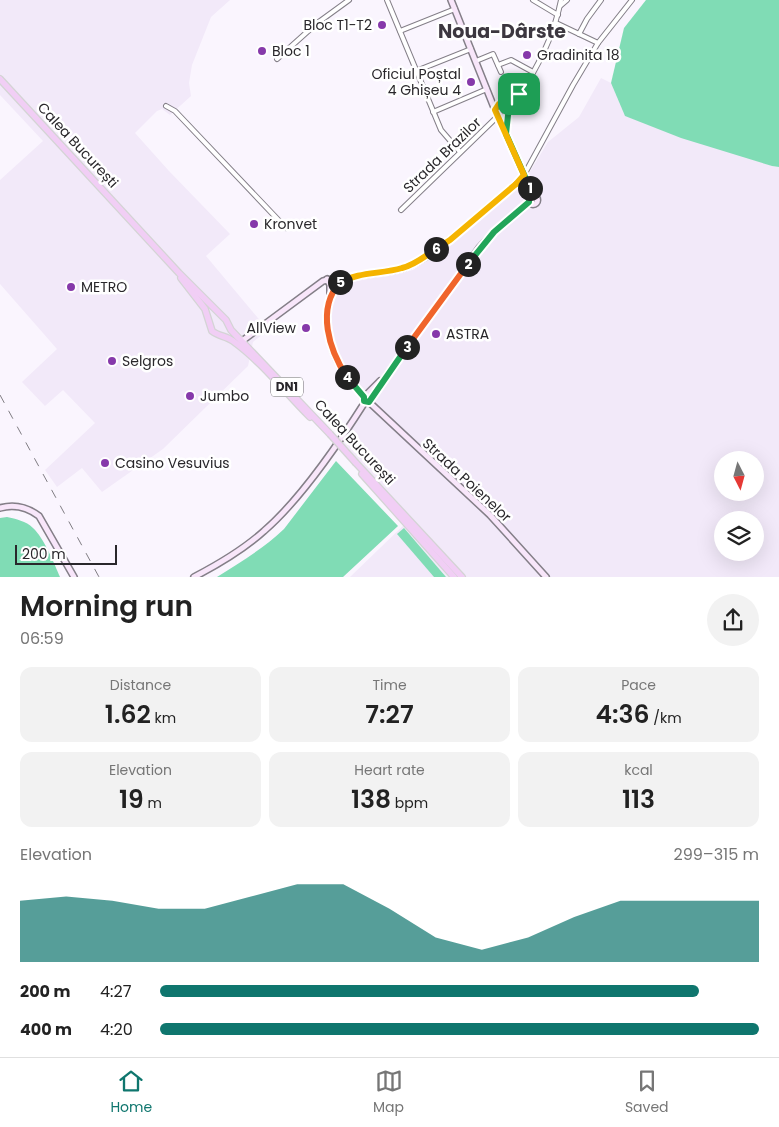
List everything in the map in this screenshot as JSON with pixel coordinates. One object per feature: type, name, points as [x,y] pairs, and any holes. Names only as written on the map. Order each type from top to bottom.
[{"type":"main road","name":"Calea București","points":[[0,78],[179,273],[226,320],[242,341],[329,435],[454,577]]},
{"type":"main road","name":"Calea București","points":[[179,273],[187,288],[204,309],[212,332],[232,340],[256,361],[329,435]]},
{"type":"main road","points":[[210,323],[216,317],[222,317]]},
{"type":"main road","points":[[219,335],[224,333],[228,325]]},
{"type":"main road","name":"Calea București","points":[[355,464],[462,577]]},
{"type":"street","points":[[277,59],[316,24],[349,0]]},
{"type":"street","points":[[387,0],[441,130],[460,152]]},
{"type":"street","points":[[194,577],[240,550],[275,521],[322,464],[367,399],[389,372],[479,248],[494,232],[529,202],[529,198],[532,196],[451,0]]},
{"type":"street","points":[[533,0],[558,15]]},
{"type":"street","points":[[499,116],[505,116],[512,102],[534,72],[556,23],[562,0]]},
{"type":"street","points":[[560,6],[568,0]]},
{"type":"street","points":[[579,34],[602,0]]},
{"type":"street","points":[[242,341],[327,279],[340,282],[351,278],[403,268],[416,263],[450,240],[524,175],[598,43],[632,0]]},
{"type":"street","points":[[400,31],[455,9]]},
{"type":"street","points":[[556,23],[598,43]]},
{"type":"street","points":[[416,72],[470,49]]},
{"type":"street","points":[[476,61],[493,54],[501,72]]},
{"type":"street","points":[[498,65],[511,60],[534,72]]},
{"type":"street","points":[[433,112],[487,89]]},
{"type":"street","points":[[487,89],[494,99],[506,105],[508,111],[506,134]]},
{"type":"street","points":[[495,110],[502,103],[519,94]]},
{"type":"street","points":[[166,106],[175,111],[184,124],[267,214],[286,228]]},
{"type":"street","name":"Strada Brazilor","points":[[401,210],[499,116]]},
{"type":"street","points":[[327,279],[330,299]]},
{"type":"street","name":"Strada Poienelor","points":[[340,282],[330,299],[327,319],[334,353],[345,374],[367,399],[490,515],[546,577]]},
{"type":"street","points":[[0,508],[21,507],[39,516],[74,577]]},
{"type":"shaded area","points":[[0,0],[230,0],[211,17],[192,65],[189,83],[191,96],[170,115],[162,109],[157,111],[135,133],[230,234],[206,256],[268,330],[253,342],[248,366],[163,449],[102,492],[82,468],[57,487],[45,470],[95,423],[63,390],[45,406],[22,382],[57,349],[0,284],[0,180],[43,141],[0,95]]},
{"type":"shaded area","points":[[601,78],[611,83],[625,116],[779,167],[779,577],[350,577],[410,519],[340,446],[368,405],[337,357],[330,333],[332,298],[347,283],[413,270],[460,236],[528,175],[548,142],[579,117]]},
{"type":"green space","points":[[646,0],[779,0],[779,167],[681,138],[625,116],[611,83],[624,28]]},
{"type":"green space","points":[[336,461],[398,526],[343,577],[217,577],[260,549],[284,529]]},
{"type":"green space","points":[[7,517],[24,522],[37,532],[60,577],[0,577],[0,518]]},
{"type":"green space","points":[[404,528],[446,577],[434,577],[397,534]]},
{"type":"railway","points":[[0,395],[99,577]]},
{"type":"place","name":"Bloc T1-T2","points":[[382,25]]},
{"type":"place","name":"Bloc 1","points":[[262,51]]},
{"type":"place","name":"Gradinita 18","points":[[527,55]]},
{"type":"place","name":"Oficiul Poștal 4 Ghișeu 4","points":[[471,82]]},
{"type":"place","name":"Kronvet","points":[[254,224]]},
{"type":"place","name":"METRO","points":[[71,287]]},
{"type":"place","name":"AllView","points":[[306,328]]},
{"type":"place","name":"ASTRA","points":[[436,334]]},
{"type":"place","name":"Selgros","points":[[112,361]]},
{"type":"place","name":"Jumbo","points":[[190,396]]},
{"type":"place","name":"Casino Vesuvius","points":[[105,463]]},
{"type":"district","name":"Noua-Dârste","points":[[502,31]]},
{"type":"route","points":[[519,94],[509,106],[506,124],[506,134],[532,192],[532,196],[529,198],[529,202],[494,232],[479,248],[368,403],[342,369],[330,342],[327,319],[330,299],[334,290],[345,279],[396,270],[416,263],[450,240],[520,180],[524,175],[495,110],[499,104],[519,94]]}]
